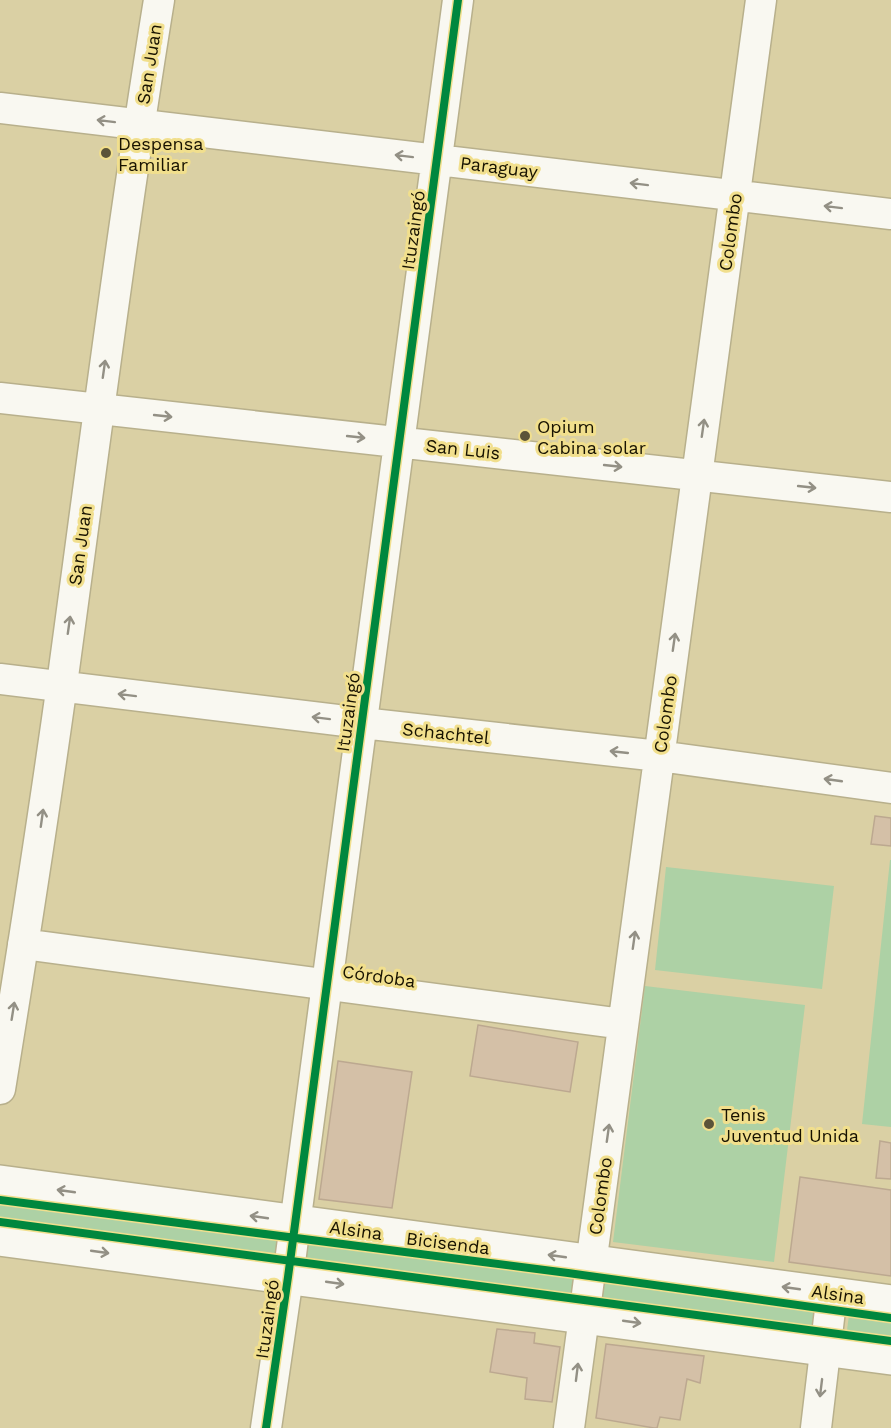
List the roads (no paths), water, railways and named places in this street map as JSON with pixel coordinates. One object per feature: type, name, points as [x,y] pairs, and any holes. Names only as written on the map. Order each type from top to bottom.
[{"type":"main road","name":"Alsina","points":[[0,1182],[891,1302]]},
{"type":"main road","points":[[0,1239],[891,1358]]},
{"type":"street","name":"San Juan","points":[[0,1089],[61,687],[98,409],[159,0]]},
{"type":"street","name":"Ituzaingó","points":[[266,1428],[296,1221],[458,0]]},
{"type":"street","name":"Colombo","points":[[569,1428],[761,0]]},
{"type":"street","name":"Paraguay","points":[[0,108],[891,214]]},
{"type":"street","name":"San Luis","points":[[0,398],[891,497]]},
{"type":"street","name":"Schachtel","points":[[0,679],[659,756],[891,788]]},
{"type":"street","name":"Córdoba","points":[[23,944],[623,1024]]},
{"type":"street","points":[[816,1428],[832,1293]]},
{"type":"place","name":"Despensa Familiar","points":[[106,153]]},
{"type":"place","name":"Opium Cabina solar","points":[[525,436]]},
{"type":"place","name":"Tenis Juventud Unida","points":[[709,1124]]}]
